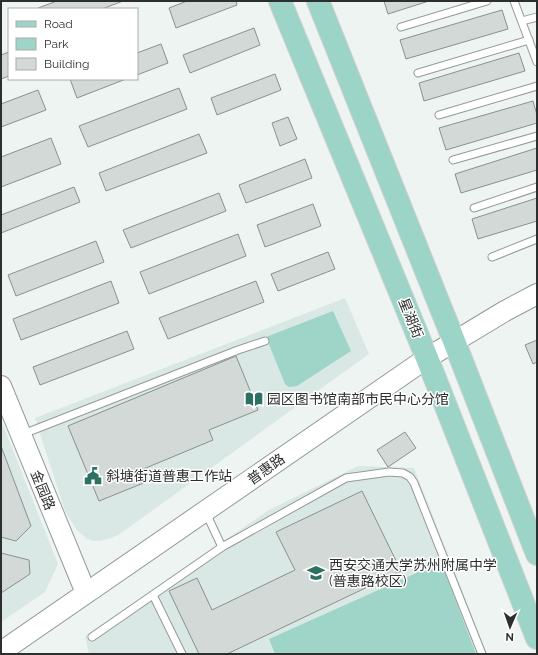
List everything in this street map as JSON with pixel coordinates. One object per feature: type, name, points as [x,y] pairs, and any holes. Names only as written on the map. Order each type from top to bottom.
[{"type":"main road","name":"星湖街","points":[[280,1],[427,358],[537,638]]},
{"type":"main road","points":[[318,1],[454,341],[537,554]]},
{"type":"main road","name":"普惠路","points":[[1,652],[427,358],[505,311],[537,294]]},
{"type":"main road","name":"金园路","points":[[1,386],[86,593]]},
{"type":"lane","points":[[401,26],[487,1]]},
{"type":"lane","points":[[514,1],[537,62]]},
{"type":"lane","points":[[522,21],[537,16]]},
{"type":"lane","points":[[418,73],[529,40]]},
{"type":"lane","points":[[439,115],[537,86]]},
{"type":"lane","points":[[453,160],[537,136]]},
{"type":"lane","points":[[474,208],[537,187]]},
{"type":"lane","points":[[492,257],[537,239]]},
{"type":"lane","points":[[21,435],[238,350],[265,341]]},
{"type":"lane","points":[[92,637],[222,547],[346,478],[389,472],[403,473],[410,476],[414,483],[482,654]]},
{"type":"lane","points":[[205,511],[222,547]]},
{"type":"lane","points":[[153,595],[182,654]]},
{"type":"shaded area","points":[[345,298],[369,354],[114,537],[100,541],[93,541],[87,539],[76,529],[65,511],[35,418]]},
{"type":"shaded area","points":[[1,420],[58,564],[45,592],[1,622]]},
{"type":"shaded area","name":"西安交通大学苏州附属中学 (普惠路校区)","points":[[358,466],[414,468],[487,654],[89,654],[85,636],[269,510]]},
{"type":"green space","points":[[333,311],[351,351],[297,386],[289,387],[285,384],[266,337]]},
{"type":"green space","points":[[441,562],[476,654],[275,654],[269,639]]},
{"type":"building","points":[[57,1],[123,1],[105,8],[38,8]]},
{"type":"building","points":[[187,1],[236,1],[237,5],[176,28],[169,8]]},
{"type":"building","points":[[384,1],[429,1],[388,14]]},
{"type":"building","points":[[502,10],[508,29],[406,59],[400,40]]},
{"type":"building","points":[[254,28],[260,45],[190,73],[183,55]]},
{"type":"building","points":[[161,44],[168,63],[138,75],[138,53]]},
{"type":"building","points":[[8,52],[8,76],[1,79],[1,55]]},
{"type":"building","points":[[519,53],[525,71],[424,101],[419,83]]},
{"type":"building","points":[[275,74],[281,90],[217,115],[211,98]]},
{"type":"building","points":[[70,80],[123,80],[77,98]]},
{"type":"building","points":[[179,88],[187,109],[88,147],[79,126]]},
{"type":"building","points":[[38,90],[46,110],[1,127],[1,104]]},
{"type":"building","points":[[533,101],[537,115],[537,123],[446,150],[439,128]]},
{"type":"building","points":[[288,117],[297,139],[280,146],[272,123]]},
{"type":"building","points":[[199,134],[207,153],[106,191],[99,173]]},
{"type":"building","points":[[51,138],[61,164],[1,187],[1,157]]},
{"type":"building","points":[[537,148],[537,170],[461,193],[455,174]]},
{"type":"building","points":[[305,159],[312,178],[246,203],[239,185]]},
{"type":"building","points":[[74,187],[80,202],[1,233],[1,215]]},
{"type":"building","points":[[219,193],[226,211],[131,248],[123,230]]},
{"type":"building","points":[[537,198],[537,221],[478,239],[472,219]]},
{"type":"building","points":[[313,204],[321,226],[265,247],[257,225]]},
{"type":"building","points":[[238,234],[246,256],[149,294],[140,272]]},
{"type":"building","points":[[96,241],[104,262],[16,296],[8,275]]},
{"type":"building","points":[[328,252],[335,269],[278,291],[271,274]]},
{"type":"building","points":[[111,281],[119,303],[21,340],[13,319]]},
{"type":"building","points":[[256,281],[264,302],[168,339],[159,318]]},
{"type":"building","points":[[127,331],[134,349],[40,385],[33,367]]},
{"type":"building","points":[[537,340],[537,362],[533,364],[525,345]]},
{"type":"building","points":[[236,356],[258,410],[209,430],[213,440],[141,470],[146,482],[99,501],[68,426]]},
{"type":"building","points":[[405,432],[416,448],[388,467],[377,450]]},
{"type":"building","points":[[1,446],[31,526],[16,541],[1,537]]},
{"type":"building","points":[[362,491],[401,571],[227,654],[199,654],[169,591],[197,578],[212,610],[295,570],[276,532]]},
{"type":"building","points":[[1,553],[29,560],[30,574],[1,593]]},
{"type":"place","name":"园区图书馆南部市民中心分馆","points":[[254,399]]},
{"type":"place","name":"斜塘街道普惠工作站","points":[[93,476]]},
{"type":"place","name":"西安交通大学苏州附属中学 (普惠路校区)","points":[[316,573]]}]
